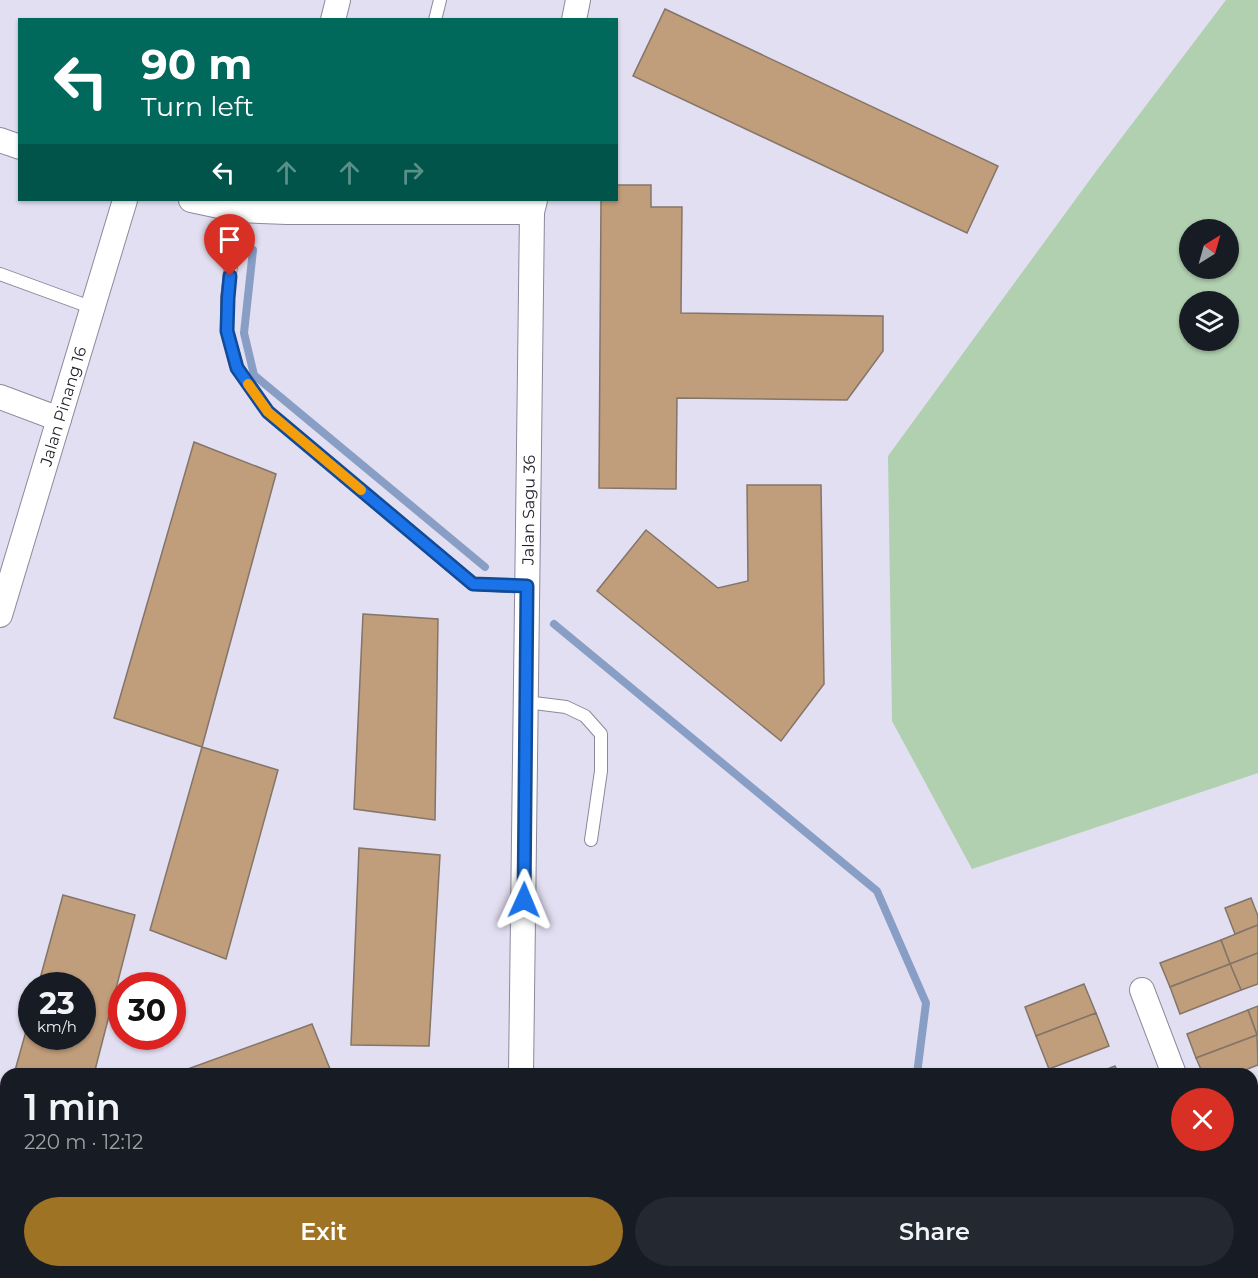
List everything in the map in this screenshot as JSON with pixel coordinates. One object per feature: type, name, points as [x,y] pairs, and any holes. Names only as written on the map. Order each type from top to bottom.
[{"type":"street","points":[[334,18],[338,0]]},
{"type":"street","points":[[574,18],[578,0]]},
{"type":"street","points":[[0,140],[18,146]]},
{"type":"street","name":"Jalan Pinang 16","points":[[0,615],[125,201]]},
{"type":"street","points":[[196,201],[238,210],[288,206],[534,206]]},
{"type":"street","name":"Jalan Sagu 36","points":[[521,1068],[534,206]]},
{"type":"street","points":[[0,397],[59,419]]},
{"type":"street","points":[[1143,990],[1172,1068]]},
{"type":"lane","points":[[436,18],[440,0]]},
{"type":"lane","points":[[238,210],[228,298],[227,331],[237,368],[268,412],[473,584],[527,586]]},
{"type":"lane","points":[[0,274],[93,308]]},
{"type":"lane","points":[[526,702],[566,707],[585,716],[601,734],[601,771],[591,840]]},
{"type":"green space","points":[[1226,0],[1258,0],[1258,773],[972,869],[892,721],[888,456],[1097,170]]},
{"type":"building","points":[[665,9],[998,166],[967,233],[633,76]]},
{"type":"building","points":[[618,185],[651,185],[651,207],[682,207],[681,313],[883,316],[883,351],[847,400],[677,398],[676,489],[599,488],[601,201],[618,201]]},
{"type":"building","points":[[194,442],[276,474],[202,747],[114,718]]},
{"type":"building","points":[[747,485],[821,485],[824,684],[781,741],[597,591],[646,530],[718,588],[748,581]]},
{"type":"building","points":[[363,614],[438,619],[435,820],[354,809]]},
{"type":"building","points":[[202,747],[278,770],[226,959],[150,930]]},
{"type":"building","points":[[359,848],[440,855],[429,1046],[351,1045]]},
{"type":"building","points":[[63,895],[135,915],[120,972],[108,972],[108,1020],[96,1068],[16,1068],[21,1050],[96,1050],[96,972],[42,972]]},
{"type":"building","points":[[1251,898],[1258,916],[1258,925],[1235,934],[1225,908]]},
{"type":"building","points":[[1258,925],[1258,953],[1230,964],[1221,940]]},
{"type":"building","points":[[1221,940],[1230,964],[1170,987],[1160,963]]},
{"type":"building","points":[[1258,953],[1258,984],[1241,990],[1230,964]]},
{"type":"building","points":[[1230,964],[1241,990],[1180,1014],[1170,987]]},
{"type":"building","points":[[1084,984],[1096,1013],[1036,1036],[1025,1007]]},
{"type":"building","points":[[1258,1006],[1258,1034],[1257,1035],[1248,1010]]},
{"type":"building","points":[[1248,1010],[1257,1035],[1196,1058],[1187,1034]]},
{"type":"building","points":[[1096,1013],[1109,1046],[1049,1068],[1036,1036]]},
{"type":"building","points":[[312,1024],[330,1068],[191,1068]]},
{"type":"building","points":[[1257,1035],[1258,1065],[1250,1068],[1200,1068],[1196,1058]]},
{"type":"waterway","points":[[253,250],[244,333],[254,375],[485,567]]},
{"type":"waterway","points":[[554,624],[877,891],[926,1003],[918,1068]]},
{"type":"slow traffic","points":[[248,384],[268,412],[361,490]]},
{"type":"route","points":[[230,276],[227,331],[237,368],[268,412],[473,584],[527,586],[524,900]]}]
